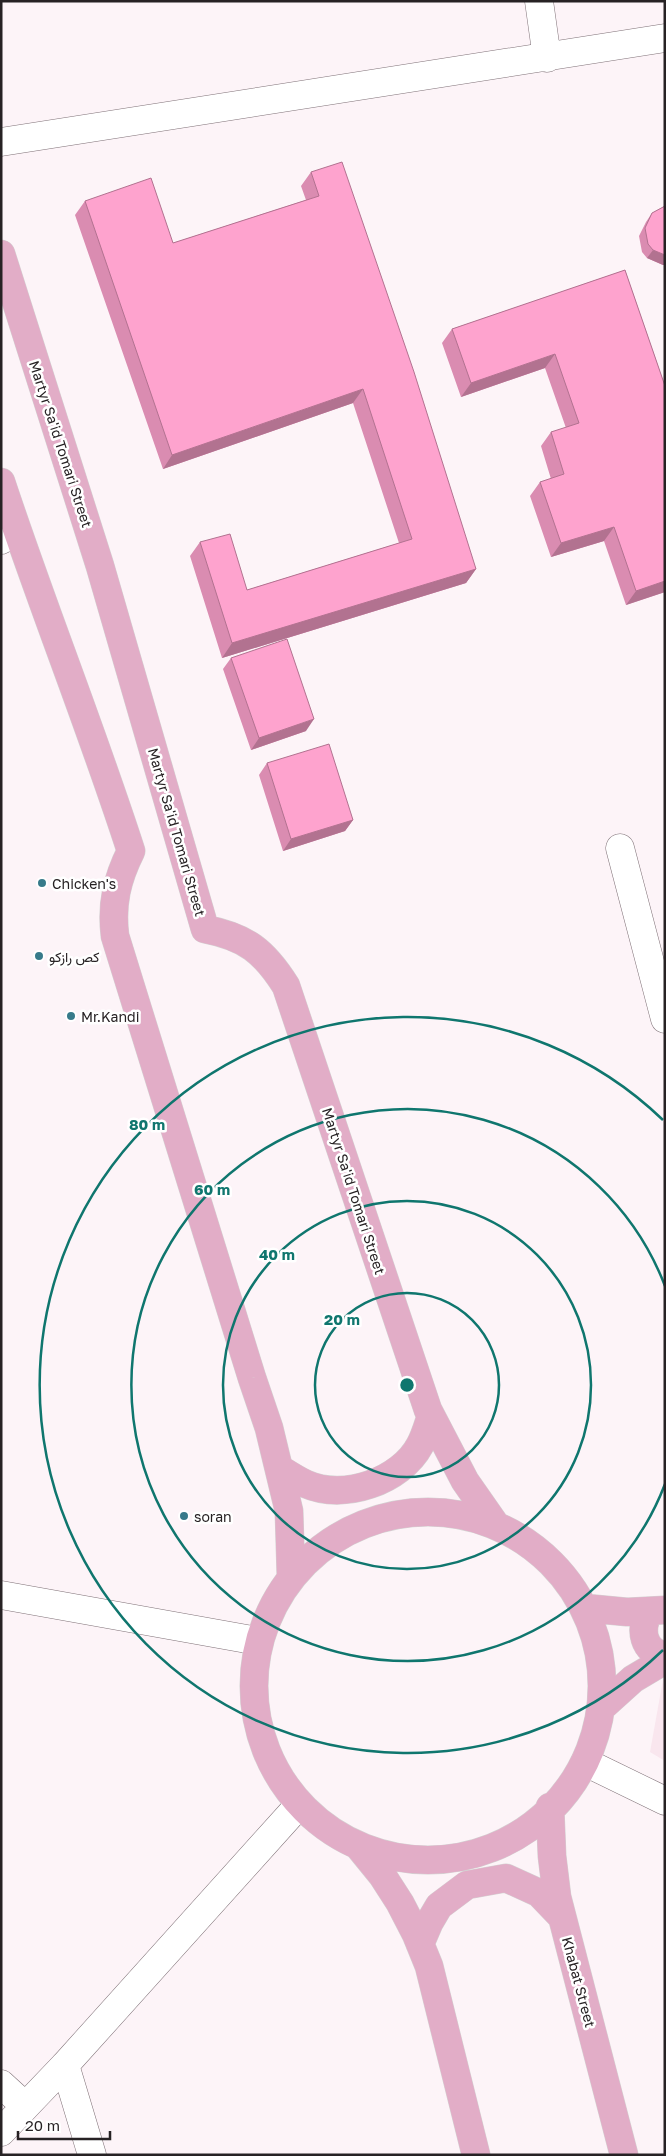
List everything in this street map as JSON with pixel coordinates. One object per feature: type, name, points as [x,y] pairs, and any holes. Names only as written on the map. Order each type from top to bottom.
[{"type":"main road","name":"Martyr Sa'id Tomari Street","points":[[1,254],[100,566],[205,929],[237,937],[245,942],[261,954],[275,969],[286,986],[431,1416],[465,1481],[495,1524]]},
{"type":"main road","points":[[1,482],[9,536],[131,851],[117,884],[113,918],[115,936],[269,1428],[289,1511],[291,1577]]},
{"type":"main road","points":[[280,1469],[307,1485],[339,1491],[370,1486],[398,1470],[420,1446],[431,1416]]},
{"type":"main road","points":[[407,1512],[452,1512],[495,1524],[523,1539],[548,1558],[569,1582],[585,1608],[600,1656],[603,1682],[602,1707],[596,1736],[585,1762],[574,1781],[539,1820],[514,1838],[484,1851],[454,1858],[422,1860],[391,1857],[360,1848],[328,1830],[299,1805],[277,1777],[262,1745],[254,1711],[252,1676],[258,1641],[291,1577],[324,1545],[363,1523],[407,1512]]},
{"type":"main road","points":[[585,1608],[657,1611]]},
{"type":"main road","points":[[657,1611],[642,1629],[644,1639],[650,1648],[665,1656]]},
{"type":"main road","points":[[602,1707],[633,1679],[665,1660]]},
{"type":"main road","name":"Khabat Street","points":[[550,1807],[552,1856],[557,1897],[624,2155]]},
{"type":"main road","points":[[360,1848],[382,1874],[400,1903],[420,1944],[435,1991],[476,2155]]},
{"type":"main road","points":[[420,1944],[439,1906],[467,1886],[506,1878],[539,1893],[562,1917]]},
{"type":"street","points":[[539,1],[547,58]]},
{"type":"street","points":[[1,142],[665,38]]},
{"type":"street","points":[[620,848],[665,1019]]},
{"type":"street","points":[[1,1595],[258,1641]]},
{"type":"street","points":[[585,1762],[665,1802]]},
{"type":"street","points":[[1,2132],[65,2065],[299,1805]]},
{"type":"street","points":[[65,2065],[92,2155]]},
{"type":"street","points":[[1,2084],[25,2106]]},
{"type":"shaded area","points":[[665,1674],[665,1761],[650,1752]]},
{"type":"building","points":[[342,162],[414,372],[476,569],[232,643],[200,542],[230,534],[247,590],[412,539],[363,389],[172,455],[85,201],[151,178],[173,243],[319,196],[311,172]]},
{"type":"building","points":[[665,206],[665,255],[653,250],[648,244],[645,228],[652,213]]},
{"type":"building","points":[[625,270],[665,386],[665,581],[636,591],[614,527],[561,543],[540,482],[564,474],[551,432],[579,423],[555,354],[471,383],[452,329]]},
{"type":"building","points":[[287,639],[314,719],[259,738],[231,658]]},
{"type":"building","points":[[329,744],[353,820],[291,839],[267,763]]},
{"type":"place","name":"Chicken's","points":[[42,883]]},
{"type":"place","name":"كص رازكو","points":[[39,956]]},
{"type":"place","name":"Mr.Kandi","points":[[71,1016]]},
{"type":"place","name":"soran","points":[[184,1516]]}]
